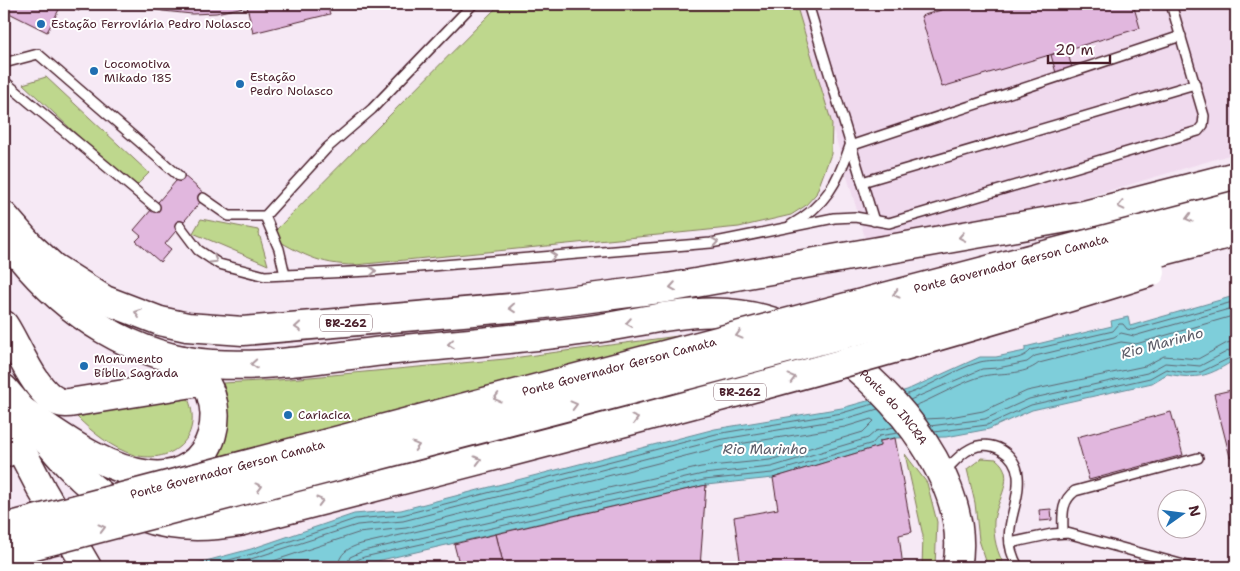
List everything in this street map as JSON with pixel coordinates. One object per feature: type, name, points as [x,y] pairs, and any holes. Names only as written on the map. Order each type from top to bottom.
[{"type":"main road","name":"BR-262","points":[[4,216],[30,246],[53,267],[105,300],[160,321],[215,330],[271,329],[521,307],[721,280],[1084,215],[1236,176]]},
{"type":"main road","name":"Ponte Governador Gerson Camata","points":[[4,528],[1236,205]]},
{"type":"main road","name":"Ponte do INCRA","points":[[4,232],[37,277],[80,315],[130,344],[190,365],[268,363],[540,335],[713,310],[754,315],[781,324],[808,336],[856,366],[898,406],[928,450],[941,474],[953,511],[958,554],[969,567]]},
{"type":"main road","name":"Ponte Governador Gerson Camata","points":[[4,553],[1236,232]]},
{"type":"main road","name":"BR-262","points":[[4,389],[14,415],[72,471],[108,500],[128,511],[172,525],[217,526],[239,522],[797,377],[1038,308],[1236,245]]},
{"type":"main road","points":[[4,306],[8,332],[33,377],[46,393],[59,402],[75,402],[193,383],[190,365]]},
{"type":"main road","points":[[81,557],[13,459],[14,415],[117,466],[150,475],[174,472],[195,460],[210,441],[214,430],[215,403],[204,378],[190,365]]},
{"type":"lane","points":[[204,198],[229,216],[265,216],[327,148],[372,109],[473,4]]},
{"type":"lane","points":[[808,4],[874,221]]},
{"type":"lane","points":[[180,226],[198,250],[219,264],[265,276],[370,271],[711,243],[783,230],[834,218],[855,217],[888,223],[1198,131],[1203,125],[1204,116],[1171,4]]},
{"type":"lane","points":[[850,146],[1181,36]]},
{"type":"lane","points":[[4,63],[38,54],[179,176]]},
{"type":"lane","points":[[4,81],[155,206]]},
{"type":"lane","points":[[862,182],[1195,84]]},
{"type":"lane","points":[[783,230],[806,216],[826,197],[841,173],[850,146]]},
{"type":"lane","points":[[265,216],[279,249],[285,275]]},
{"type":"lane","points":[[941,474],[962,454],[978,446],[995,446],[1009,455],[1018,470],[1018,479],[1010,516],[1010,543],[1018,567]]},
{"type":"lane","points":[[1063,533],[1063,507],[1066,500],[1075,491],[1198,458]]},
{"type":"lane","points":[[1010,543],[1063,533],[1078,535],[1163,562],[1191,567]]},
{"type":"shaded area","points":[[796,4],[1189,4],[1190,8],[1205,4],[1236,4],[1236,153],[872,261]]},
{"type":"green space","points":[[500,4],[796,4],[832,124],[831,154],[816,194],[805,206],[791,215],[739,227],[355,265],[331,263],[310,257],[270,236]]},
{"type":"green space","points":[[46,77],[149,173],[134,188],[23,84]]},
{"type":"green space","points":[[201,219],[258,230],[268,265],[193,233]]},
{"type":"green space","points":[[708,332],[213,463],[223,443],[228,424],[228,404],[223,383],[278,380],[505,359]]},
{"type":"green space","points":[[187,396],[192,410],[192,423],[189,434],[182,444],[173,451],[162,455],[148,457],[126,452],[103,439],[77,417]]},
{"type":"green space","points":[[905,454],[927,483],[937,522],[935,567],[922,567],[923,536]]},
{"type":"green space","points":[[982,458],[996,459],[1005,473],[1006,481],[994,521],[994,533],[996,545],[1005,567],[988,567],[979,540],[975,503],[967,469]]},
{"type":"water","name":"Rio Marinho","points":[[1236,296],[1236,359],[1211,373],[1187,377],[1167,374],[1152,383],[1032,410],[989,429],[946,437],[895,438],[880,441],[880,446],[773,478],[706,485],[351,567],[183,567],[251,549],[354,514],[401,510],[715,429],[842,408],[907,390],[980,357],[996,357],[1025,351],[1025,347],[1112,326],[1111,321],[1128,317],[1130,326]]},
{"type":"building","name":"Estação Ferroviária Pedro Nolasco","points":[[4,4],[62,4],[47,32],[11,14],[4,16]]},
{"type":"building","name":"Estação Ferroviária Pedro Nolasco","points":[[64,4],[83,4],[79,11]]},
{"type":"building","points":[[129,4],[258,4],[216,13],[192,14],[163,11]]},
{"type":"building","points":[[258,4],[327,4],[330,14],[253,33],[247,6]]},
{"type":"building","points":[[961,4],[1133,4],[1140,28],[942,87],[921,16]]},
{"type":"building","points":[[1067,50],[1072,68],[1056,73],[1051,55]]},
{"type":"building","points":[[182,174],[206,195],[165,244],[171,249],[160,262],[136,241],[141,236],[134,230]]},
{"type":"building","points":[[1236,389],[1236,456],[1230,457],[1214,394]]},
{"type":"building","points":[[1171,412],[1183,455],[1089,480],[1077,437]]},
{"type":"building","points":[[895,438],[912,532],[899,535],[903,567],[741,567],[734,517],[778,509],[773,478],[880,446],[880,441]]},
{"type":"building","points":[[706,485],[700,567],[504,567],[496,534]]},
{"type":"building","points":[[1051,509],[1052,520],[1040,521],[1039,510]]},
{"type":"building","points":[[496,534],[504,567],[460,567],[454,544]]},
{"type":"place","name":"Estação Ferroviária Pedro Nolasco","points":[[41,24]]},
{"type":"place","name":"Locomotiva Mikado 185","points":[[94,71]]},
{"type":"place","name":"Estação Pedro Nolasco","points":[[240,84]]},
{"type":"place","name":"Monumento Bíblia Sagrada","points":[[84,366]]},
{"type":"place","name":"Cariacica","points":[[288,415]]}]
